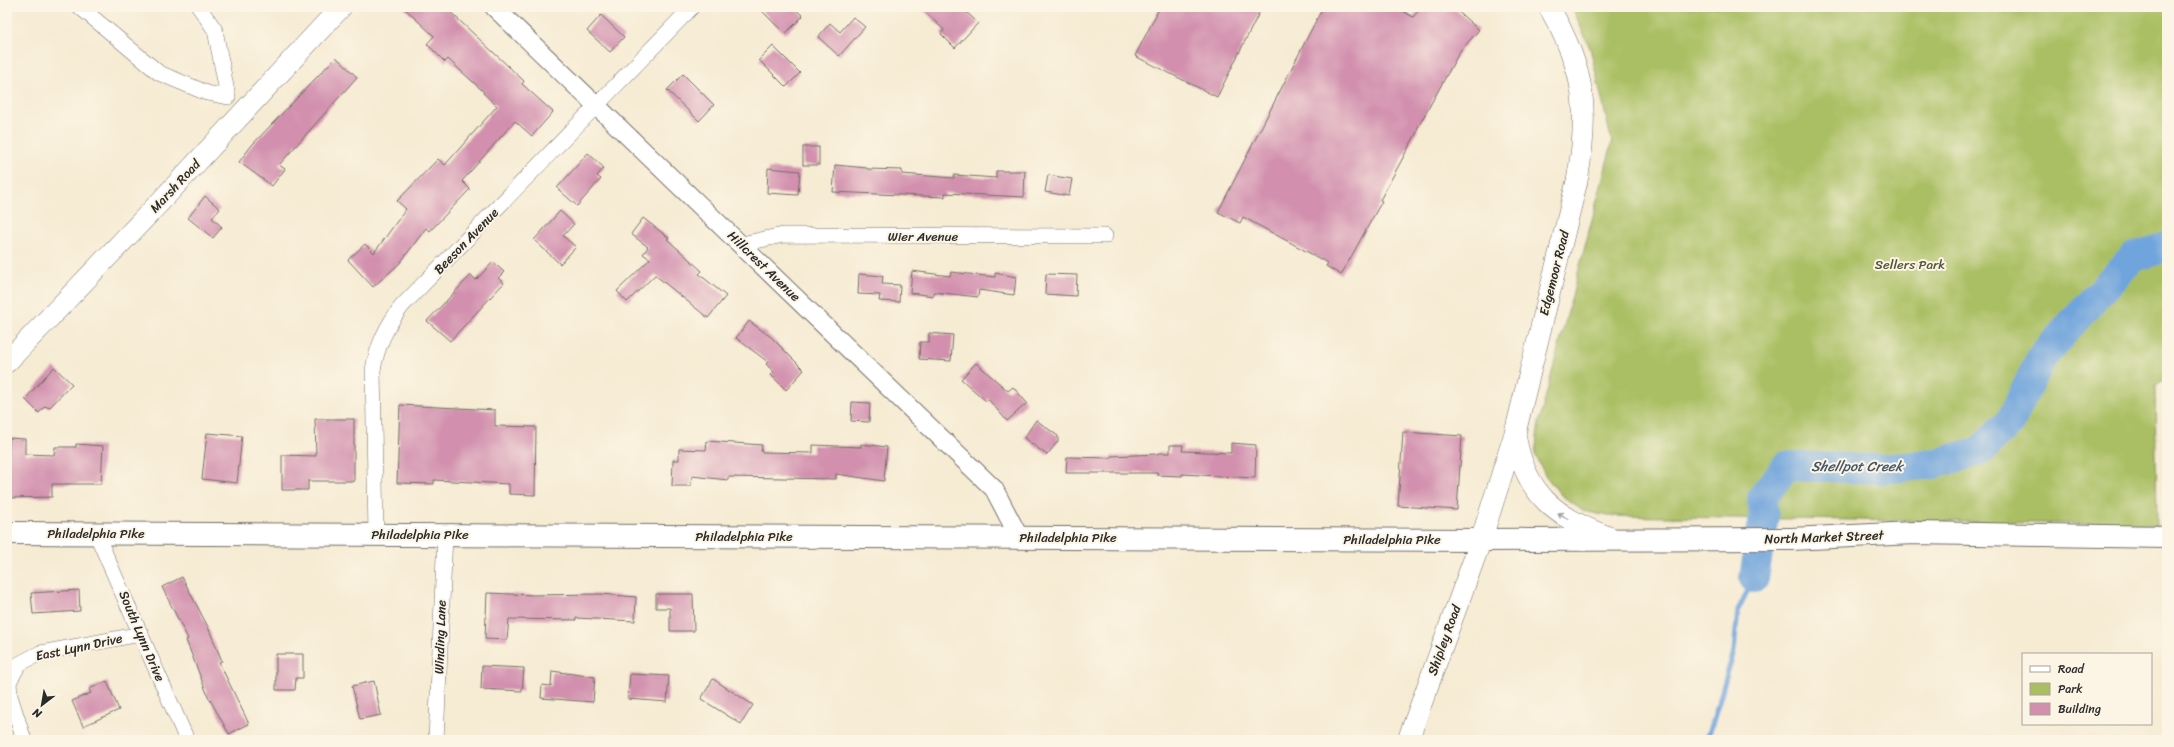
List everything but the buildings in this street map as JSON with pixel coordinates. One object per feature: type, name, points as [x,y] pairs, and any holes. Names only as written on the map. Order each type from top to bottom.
[{"type":"main road","name":"Marsh Road","points":[[7,362],[244,112],[341,7]]},
{"type":"main road","name":"Edgemoor Road","points":[[1481,540],[1515,434],[1577,181],[1584,143],[1582,86],[1567,42],[1549,7]]},
{"type":"main road","points":[[1515,434],[1518,455],[1525,474],[1537,494],[1554,510],[1567,519],[1587,529],[1611,538]]},
{"type":"main road","name":"Philadelphia Pike","points":[[7,533],[1481,540]]},
{"type":"main road","name":"North Market Street","points":[[1481,540],[1611,538],[1791,539],[1913,533],[2167,537]]},
{"type":"main road","name":"Shipley Road","points":[[1408,740],[1481,540]]},
{"type":"street","points":[[80,7],[159,73],[201,91],[228,97],[244,112]]},
{"type":"street","points":[[199,7],[215,30],[228,97]]},
{"type":"street","name":"Hillcrest Avenue","points":[[494,7],[742,244],[994,489],[1019,537]]},
{"type":"street","name":"Beeson Avenue","points":[[376,534],[373,370],[376,355],[387,328],[402,306],[692,7]]},
{"type":"street","name":"Wier Avenue","points":[[742,244],[783,235],[1105,236]]},
{"type":"street","name":"South Lynn Drive","points":[[96,533],[187,740]]},
{"type":"street","name":"Winding Lane","points":[[436,740],[445,534]]},
{"type":"street","name":"East Lynn Drive","points":[[24,740],[10,696],[9,682],[19,664],[40,653],[140,634]]},
{"type":"green space","name":"Sellers Park","points":[[1572,7],[2167,7],[2167,378],[2155,386],[2157,525],[1608,516],[1583,511],[1561,495],[1545,475],[1535,454],[1539,422],[1612,143],[1590,48]]},
{"type":"waterway","name":"Shellpot Creek","points":[[1754,578],[1764,515],[1762,498],[1786,466],[1881,469],[1934,464],[1980,451],[2010,422],[2041,358],[2089,304],[2133,257],[2167,247]]},
{"type":"waterway","name":"Shellpot Creek","points":[[1704,740],[1710,731],[1734,651],[1738,610],[1754,578]]}]
